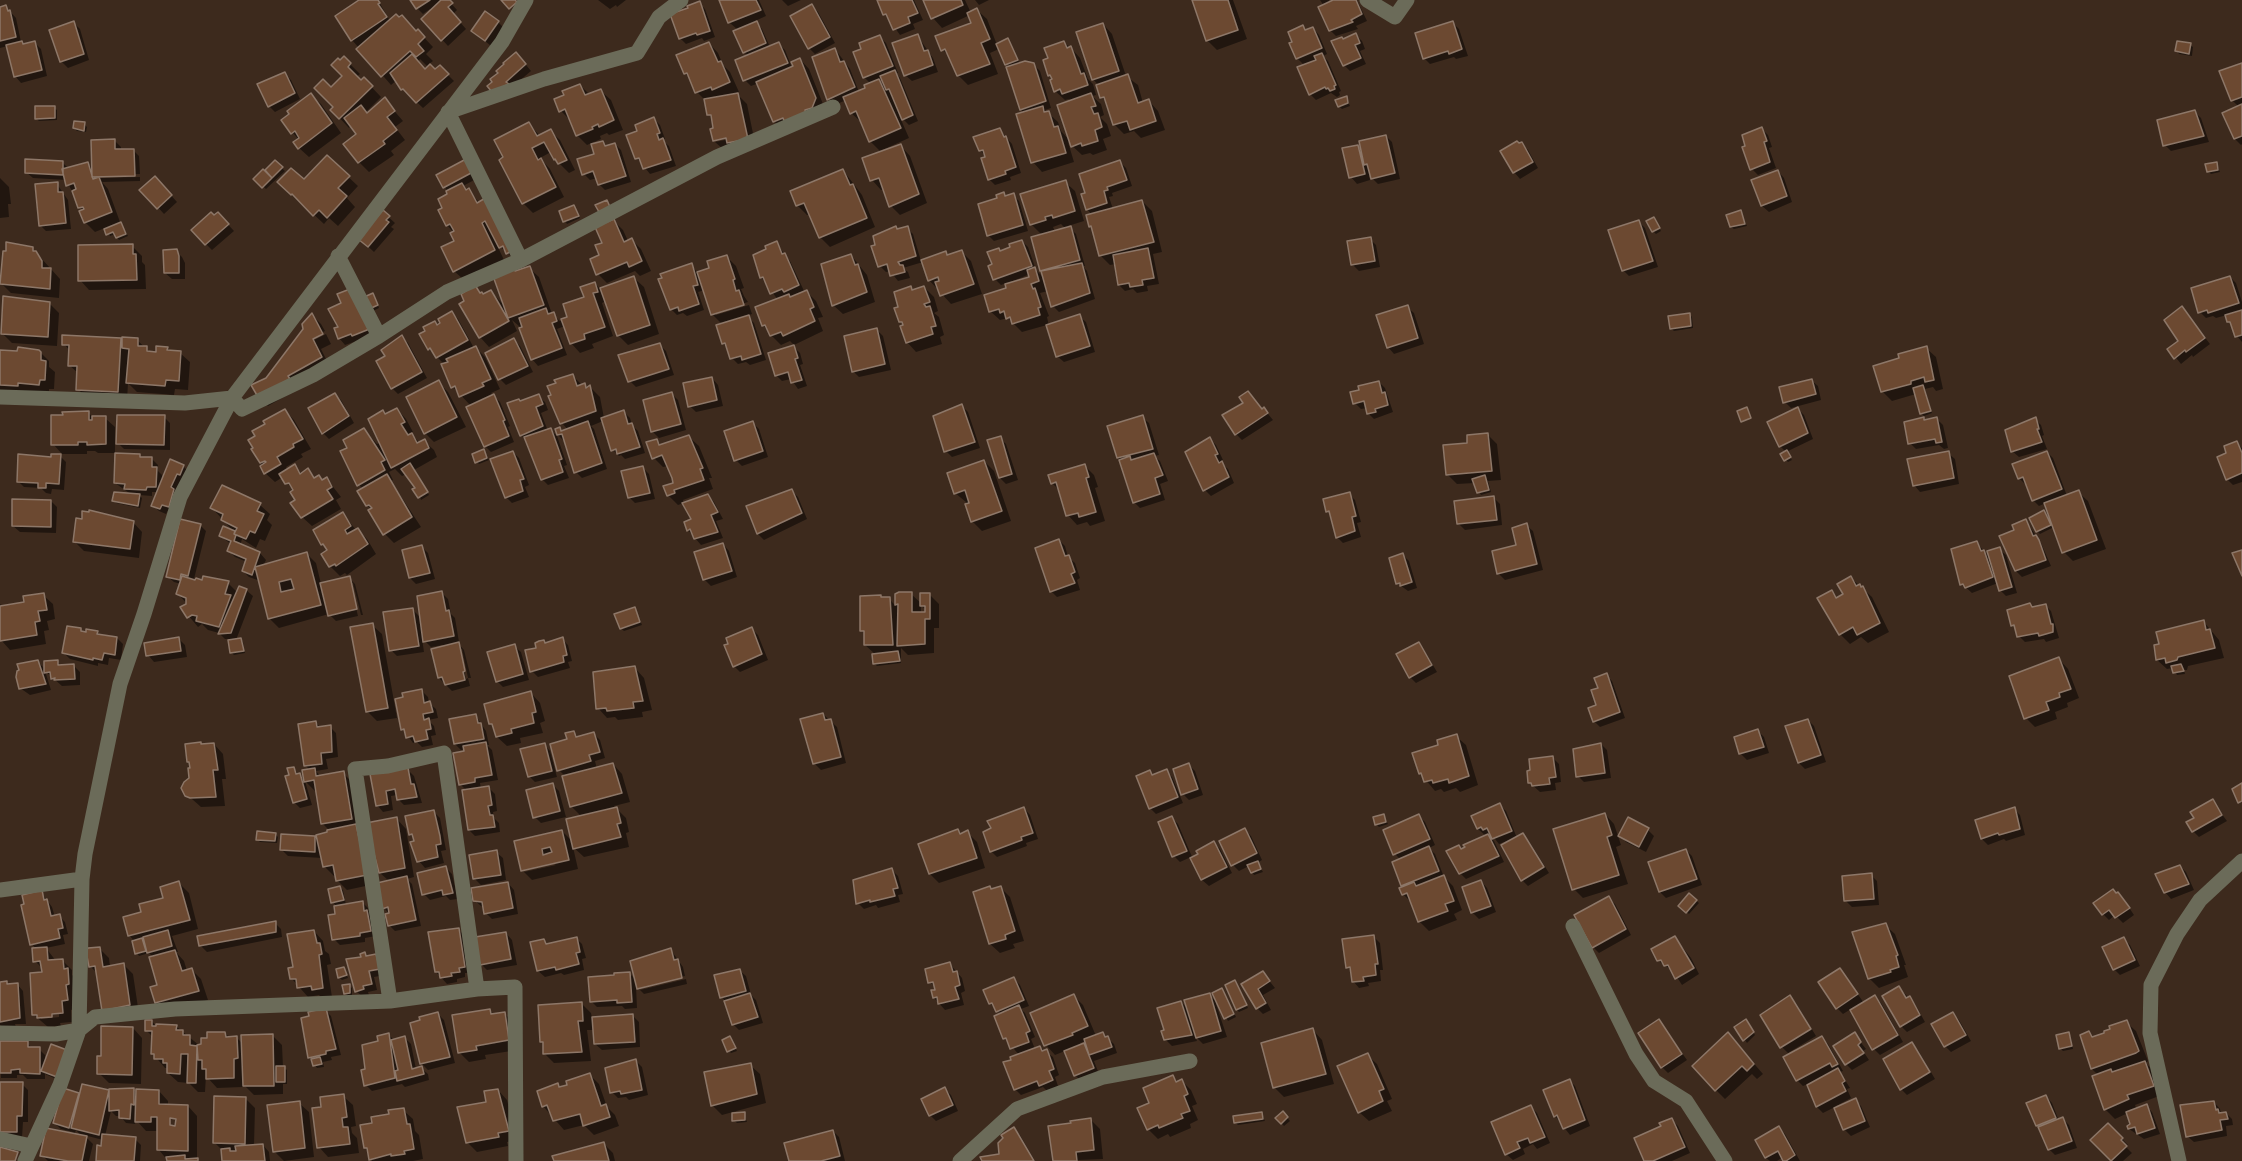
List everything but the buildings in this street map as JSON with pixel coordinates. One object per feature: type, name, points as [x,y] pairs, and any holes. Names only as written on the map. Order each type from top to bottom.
[{"type":"street","points":[[0,1138],[28,1154],[60,1085],[80,1030],[82,879],[85,854],[120,684],[180,497],[232,398],[502,42],[525,0]]},
{"type":"street","points":[[448,112],[544,79],[637,53],[659,16],[681,0]]},
{"type":"street","points":[[1367,0],[1395,17],[1407,0]]},
{"type":"street","points":[[232,398],[242,409],[313,375],[447,292],[521,260],[717,157],[832,107]]},
{"type":"street","points":[[448,112],[521,260]]},
{"type":"street","points":[[338,256],[379,336]]},
{"type":"street","points":[[0,397],[185,403],[232,398]]},
{"type":"street","points":[[390,1000],[356,770],[444,753],[477,988]]},
{"type":"street","points":[[2179,1161],[2150,1033],[2151,985],[2177,934],[2200,900],[2242,861]]},
{"type":"street","points":[[0,890],[82,879]]},
{"type":"street","points":[[1573,926],[1636,1054],[1654,1081],[1686,1101],[1725,1161]]},
{"type":"street","points":[[0,1033],[56,1034],[80,1030],[95,1017],[175,1009],[390,1000],[477,988],[515,987],[516,1161]]},
{"type":"street","points":[[960,1161],[1017,1109],[1103,1077],[1190,1061]]}]
